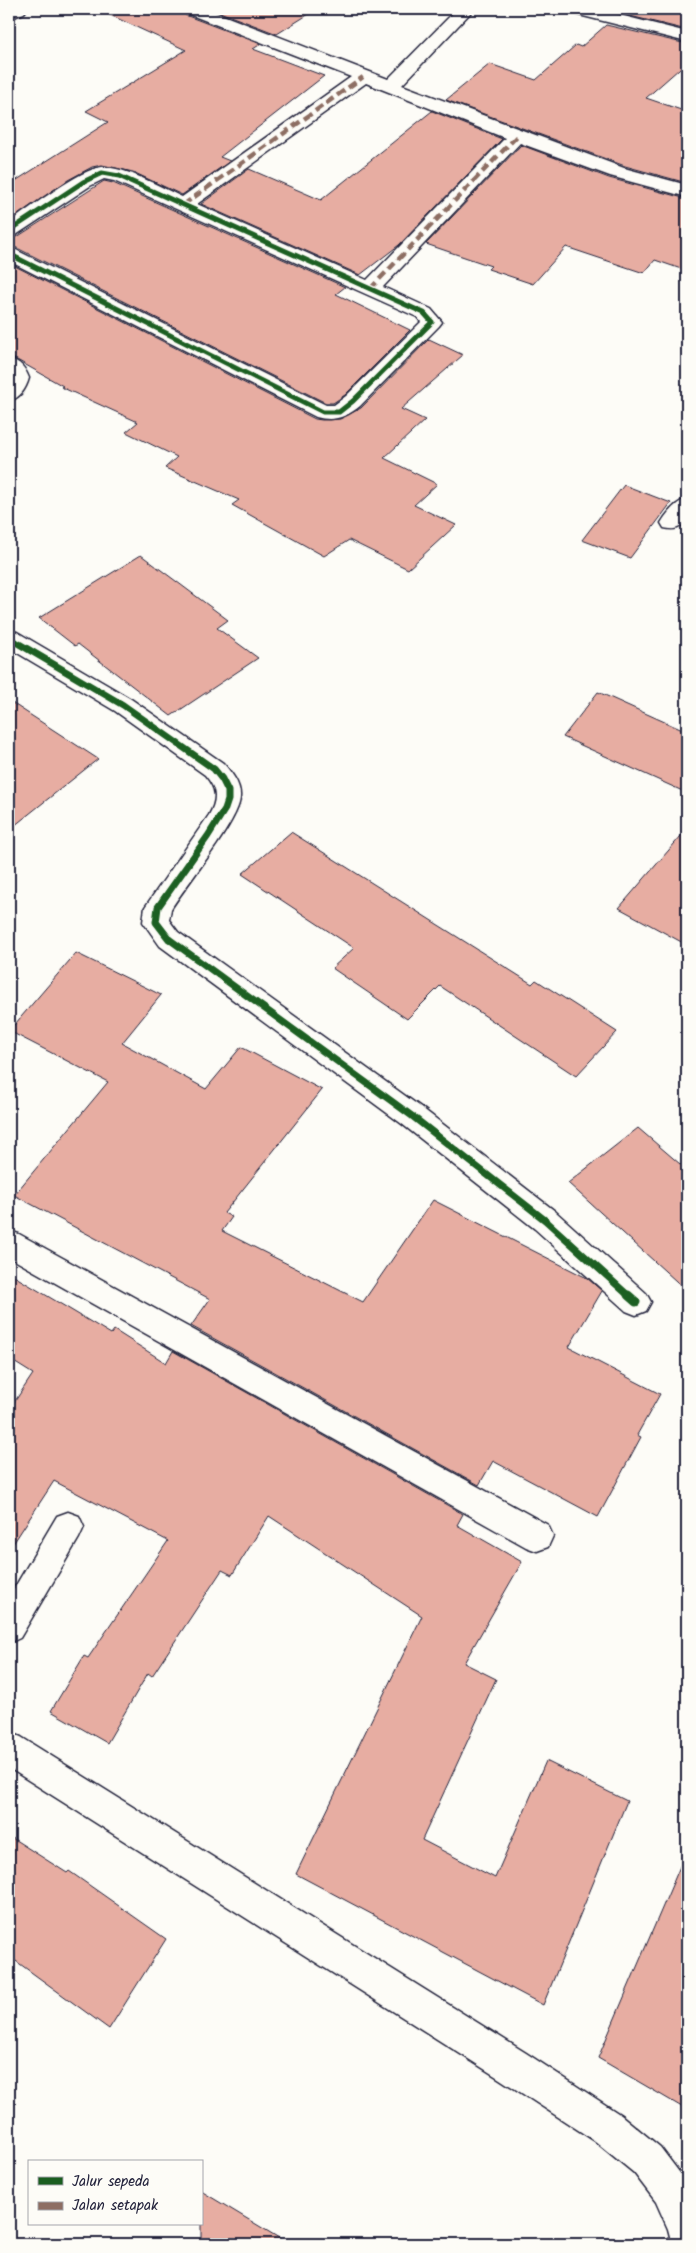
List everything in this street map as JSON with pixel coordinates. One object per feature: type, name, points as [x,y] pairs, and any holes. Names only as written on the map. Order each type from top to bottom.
[{"type":"street","points":[[9,14],[18,9]]},
{"type":"street","points":[[192,9],[517,136],[617,172],[687,191]]},
{"type":"street","points":[[390,87],[466,9]]},
{"type":"street","points":[[578,9],[687,37]]},
{"type":"street","points":[[183,206],[363,77]]},
{"type":"street","points":[[370,289],[517,136]]},
{"type":"street","points":[[9,231],[83,182],[102,173],[119,176],[424,313],[432,322],[353,402],[339,412],[323,412],[9,254]]},
{"type":"street","points":[[9,364],[16,371],[19,378],[9,394]]},
{"type":"street","points":[[672,523],[687,506]]},
{"type":"street","points":[[9,638],[123,705],[214,769],[223,780],[228,790],[225,810],[158,907],[156,922],[169,939],[412,1116],[545,1220],[636,1302]]},
{"type":"street","points":[[9,1243],[537,1536]]},
{"type":"street","points":[[9,1627],[68,1527]]},
{"type":"street","points":[[9,1749],[514,2066],[608,2128],[647,2160],[669,2189],[687,2227],[687,2234]]},
{"type":"building","points":[[97,9],[182,9],[185,15],[261,44],[253,49],[324,76],[220,157],[230,161],[182,195],[133,172],[102,165],[92,167],[68,180],[9,221],[9,185],[108,122],[86,111],[186,50]]},
{"type":"building","points":[[212,9],[317,9],[277,34]]},
{"type":"building","points":[[631,9],[687,9],[687,30],[626,15]]},
{"type":"building","points":[[606,25],[687,44],[687,62],[646,98],[687,112],[687,183],[625,166],[446,100],[490,64],[536,80],[576,45],[581,47]]},
{"type":"building","points":[[432,111],[502,139],[399,245],[360,275],[201,204],[249,169],[321,200]]},
{"type":"building","points":[[521,145],[609,178],[687,199],[687,271],[655,260],[644,273],[566,247],[533,284],[488,269],[491,266],[426,244]]},
{"type":"building","points":[[104,181],[113,183],[345,287],[336,294],[410,330],[345,395],[333,403],[326,403],[17,248],[9,246],[9,239],[17,237]]},
{"type":"building","points":[[9,263],[315,419],[340,419],[361,408],[429,339],[463,355],[401,409],[425,420],[384,458],[437,484],[414,505],[456,525],[408,569],[349,540],[324,556],[232,505],[239,500],[165,468],[177,457],[126,432],[138,422],[61,387],[63,386],[9,357]]},
{"type":"building","points":[[624,485],[671,503],[630,558],[582,540]]},
{"type":"building","points":[[141,555],[228,620],[217,628],[258,658],[171,716],[78,644],[75,646],[39,618]]},
{"type":"building","points":[[598,692],[687,732],[687,793],[563,737]]},
{"type":"building","points":[[9,701],[98,759],[9,830]]},
{"type":"building","points":[[687,829],[687,945],[619,908]]},
{"type":"building","points":[[291,832],[532,984],[536,980],[617,1032],[576,1076],[440,986],[407,1019],[332,968],[354,948],[242,874]]},
{"type":"building","points":[[76,953],[161,995],[122,1043],[206,1089],[241,1047],[322,1090],[224,1213],[232,1217],[222,1231],[363,1302],[433,1200],[587,1278],[602,1291],[569,1347],[660,1394],[637,1435],[641,1437],[598,1517],[493,1461],[479,1485],[191,1326],[210,1299],[14,1195],[108,1082],[9,1031]]},
{"type":"building","points":[[638,1128],[687,1170],[687,1291],[568,1183]]},
{"type":"building","points":[[9,1273],[111,1334],[114,1330],[166,1363],[173,1351],[463,1514],[457,1525],[522,1562],[464,1663],[496,1679],[422,1840],[495,1878],[546,1761],[627,1801],[543,2005],[296,1874],[422,1616],[269,1516],[232,1575],[222,1570],[152,1676],[148,1673],[107,1743],[51,1711],[84,1656],[88,1658],[168,1541],[54,1481],[9,1550],[9,1410],[33,1374],[9,1359]]},
{"type":"building","points":[[9,1836],[67,1873],[69,1871],[166,1939],[109,2029],[9,1956]]},
{"type":"building","points":[[687,1850],[687,2110],[598,2058]]},
{"type":"building","points":[[202,2192],[289,2244],[201,2244]]},
{"type":"marked path","points":[[183,205],[363,77]]},
{"type":"marked path","points":[[370,289],[517,136]]},
{"type":"cycle path","points":[[9,231],[83,182],[102,173],[119,176],[424,313],[432,322],[353,401],[339,412],[323,412],[9,254]]},
{"type":"cycle path","points":[[9,638],[123,705],[214,769],[225,783],[228,791],[225,809],[158,907],[156,922],[169,939],[412,1116],[545,1220],[636,1302]]}]
